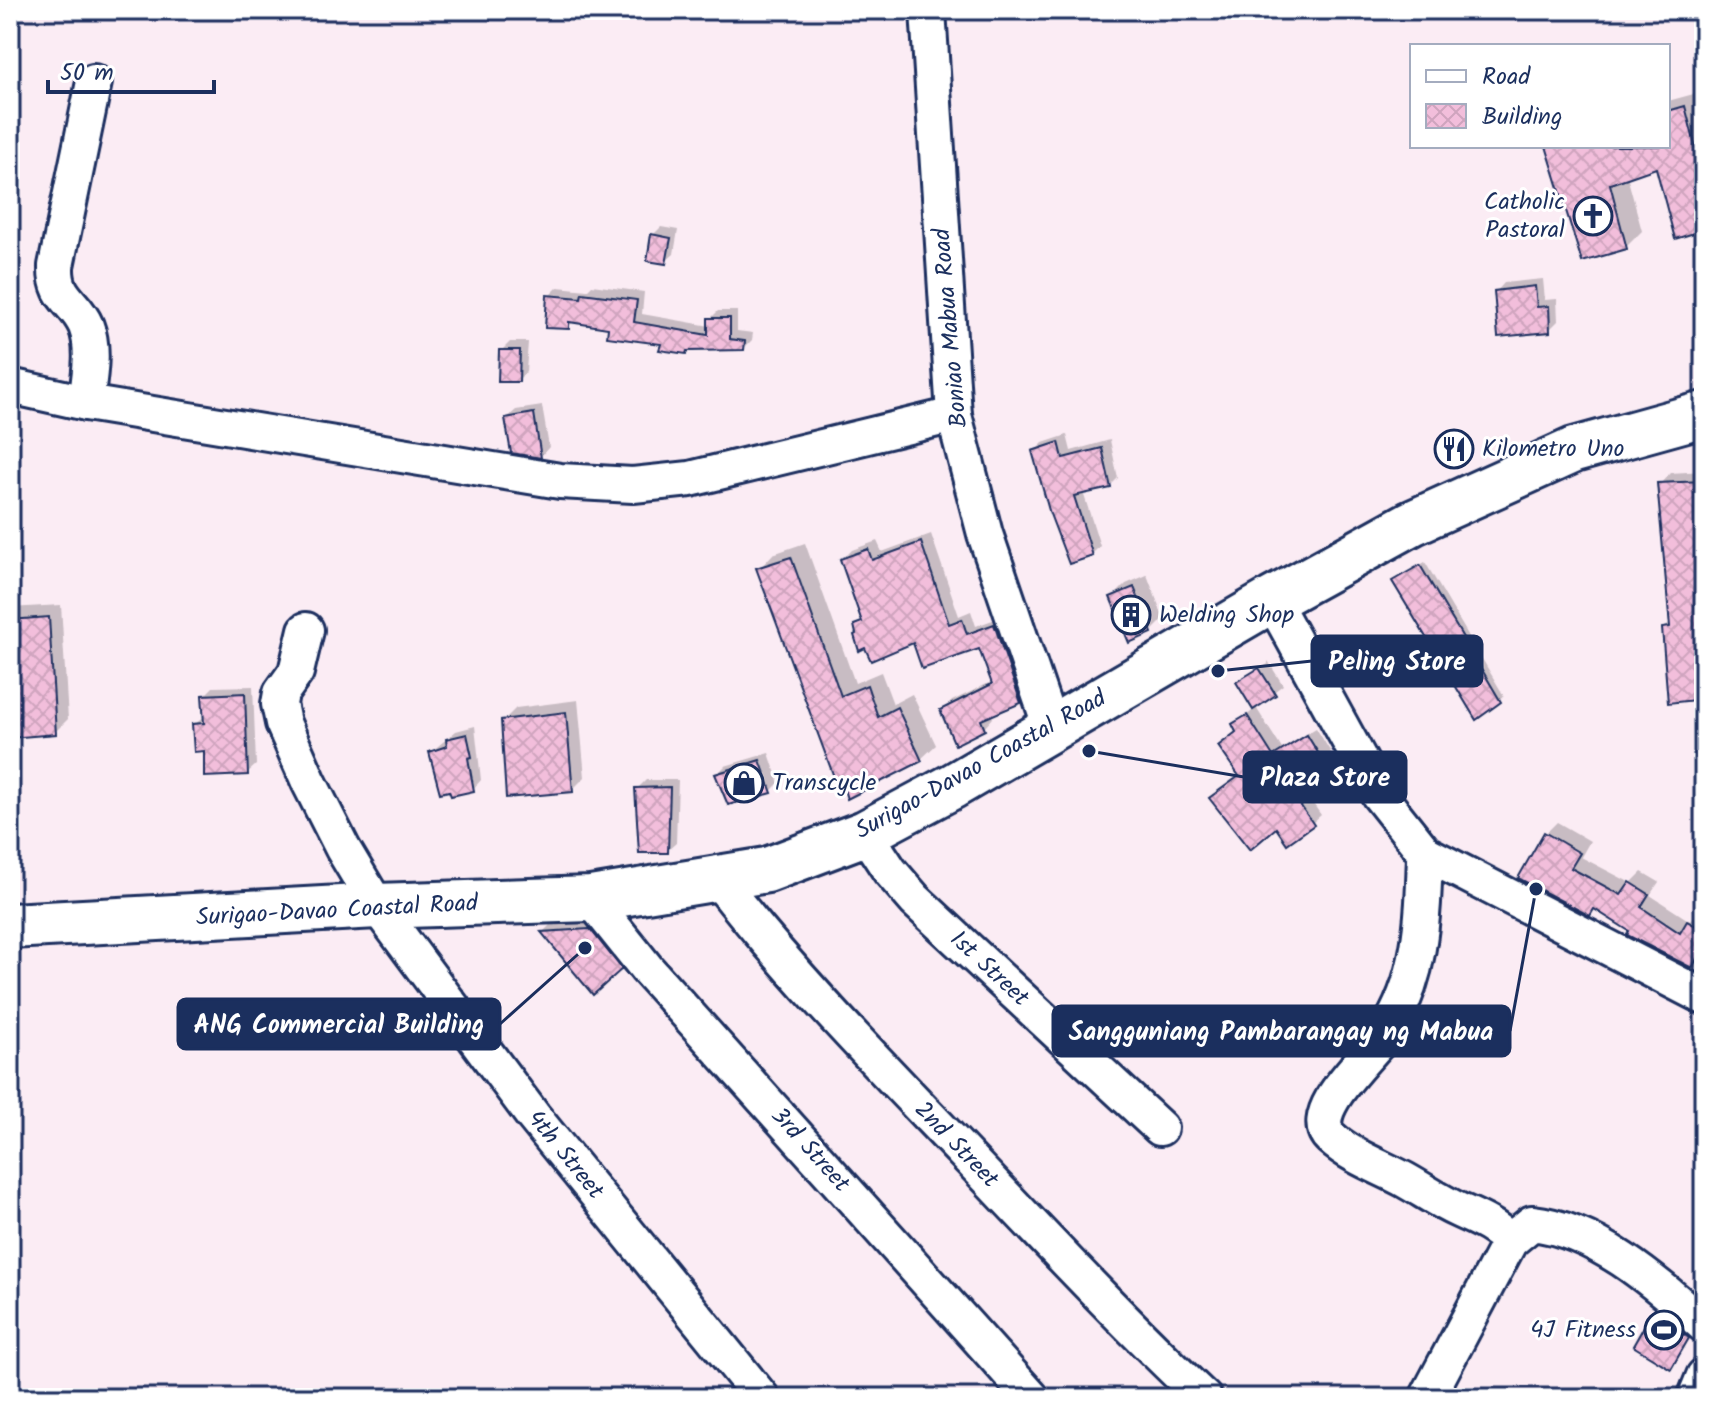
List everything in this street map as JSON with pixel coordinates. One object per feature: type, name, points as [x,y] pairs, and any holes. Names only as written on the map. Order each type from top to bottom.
[{"type":"highway","name":"Surigao-Davao Coastal Road","points":[[10,926],[377,906],[591,899],[719,881],[767,870],[865,833],[1412,523],[1574,450],[1704,414]]},
{"type":"street","name":"Boniao Mabua Road","points":[[928,10],[954,415],[985,534],[1051,728]]},
{"type":"street","points":[[86,403],[89,338],[85,323],[55,284],[56,266],[94,82]]},
{"type":"street","points":[[10,386],[86,403],[560,481],[633,485],[690,479],[954,415]]},
{"type":"street","points":[[1272,600],[1379,795],[1425,853],[1704,997]]},
{"type":"street","name":"4th Street","points":[[306,630],[296,672],[281,693],[283,723],[343,849],[377,906],[533,1116],[762,1398]]},
{"type":"street","name":"1st Street","points":[[865,833],[890,871],[915,900],[1160,1128]]},
{"type":"street","points":[[1425,853],[1422,912],[1413,982],[1402,1009],[1375,1050],[1329,1104],[1324,1125],[1328,1136],[1353,1154],[1477,1217],[1510,1241]]},
{"type":"street","name":"2nd Street","points":[[719,881],[775,950],[894,1079],[1119,1316],[1204,1398]]},
{"type":"street","name":"3rd Street","points":[[591,899],[647,969],[1032,1398]]},
{"type":"street","points":[[1427,1398],[1510,1241],[1532,1223],[1559,1226],[1658,1284],[1704,1325]]},
{"type":"street","points":[[1695,1398],[1704,1376]]},
{"type":"building","points":[[1685,106],[1704,179],[1704,230],[1675,239],[1656,168],[1610,184],[1627,249],[1582,262],[1547,148],[1670,148],[1670,110]]},
{"type":"building","points":[[651,234],[671,238],[666,264],[647,261]]},
{"type":"building","points":[[1535,286],[1537,307],[1549,306],[1550,332],[1498,337],[1494,291]]},
{"type":"building","points":[[582,293],[637,300],[634,322],[708,335],[708,318],[730,318],[730,339],[745,341],[744,350],[687,351],[686,354],[659,350],[661,344],[607,337],[608,328],[569,322],[569,329],[545,328],[547,295],[581,298]]},
{"type":"building","points":[[499,350],[520,350],[519,382],[498,382]]},
{"type":"building","points":[[534,413],[541,458],[511,453],[505,418]]},
{"type":"building","name":"Kilometro Uno","points":[[1457,434],[1467,455],[1452,463],[1442,443]]},
{"type":"building","points":[[1059,442],[1063,458],[1102,448],[1111,488],[1074,496],[1093,556],[1069,564],[1050,514],[1032,451]]},
{"type":"building","points":[[1704,481],[1704,699],[1668,703],[1662,628],[1670,627],[1657,483]]},
{"type":"building","points":[[921,542],[949,624],[962,619],[967,634],[994,624],[1021,703],[981,720],[985,730],[955,745],[940,710],[992,684],[979,649],[922,669],[913,643],[871,661],[865,648],[859,651],[854,635],[854,625],[862,622],[840,559],[868,549],[872,560]]},
{"type":"building","points":[[791,557],[841,696],[867,685],[878,717],[897,707],[922,761],[847,799],[842,783],[837,785],[756,568]]},
{"type":"building","points":[[1420,565],[1501,702],[1476,720],[1392,581]]},
{"type":"building","name":"Welding Shop","points":[[1134,587],[1152,633],[1129,643],[1110,597]]},
{"type":"building","points":[[49,617],[56,734],[10,738],[10,620]]},
{"type":"building","points":[[1259,668],[1276,695],[1253,710],[1236,682]]},
{"type":"building","points":[[245,693],[248,775],[204,777],[204,751],[194,752],[192,724],[204,723],[202,695]]},
{"type":"building","points":[[566,712],[573,792],[506,798],[501,720]]},
{"type":"building","points":[[1247,715],[1273,756],[1307,735],[1328,769],[1292,793],[1314,825],[1287,844],[1276,828],[1250,850],[1209,798],[1239,776],[1218,746],[1236,732],[1232,724]]},
{"type":"building","points":[[467,734],[474,791],[451,796],[449,791],[440,793],[429,752],[447,746],[446,739]]},
{"type":"building","name":"Transcycle","points":[[760,760],[772,793],[728,805],[715,774]]},
{"type":"building","points":[[670,787],[668,853],[639,853],[635,788]]},
{"type":"building","points":[[1544,832],[1580,853],[1571,868],[1621,895],[1630,882],[1649,894],[1641,907],[1680,933],[1687,921],[1704,930],[1704,946],[1692,968],[1627,935],[1629,931],[1594,909],[1590,916],[1518,878]]},
{"type":"building","points":[[590,929],[622,969],[593,995],[541,932]]},
{"type":"building","points":[[1652,1312],[1689,1338],[1671,1369],[1633,1346]]},
{"type":"place","name":"Catholic Pastoral","points":[[1593,216]]},
{"type":"place","name":"Kilometro Uno","points":[[1454,449]]},
{"type":"place","name":"Welding Shop","points":[[1131,615]]},
{"type":"place","name":"Peling Store","points":[[1218,671]]},
{"type":"place","name":"Plaza Store","points":[[1089,751]]},
{"type":"place","name":"Transcycle","points":[[744,783]]},
{"type":"place","name":"Sangguniang Pambarangay ng Mabua","points":[[1536,889]]},
{"type":"place","name":"ANG Commercial Building","points":[[585,948]]},
{"type":"place","name":"4J Fitness","points":[[1664,1330]]}]
